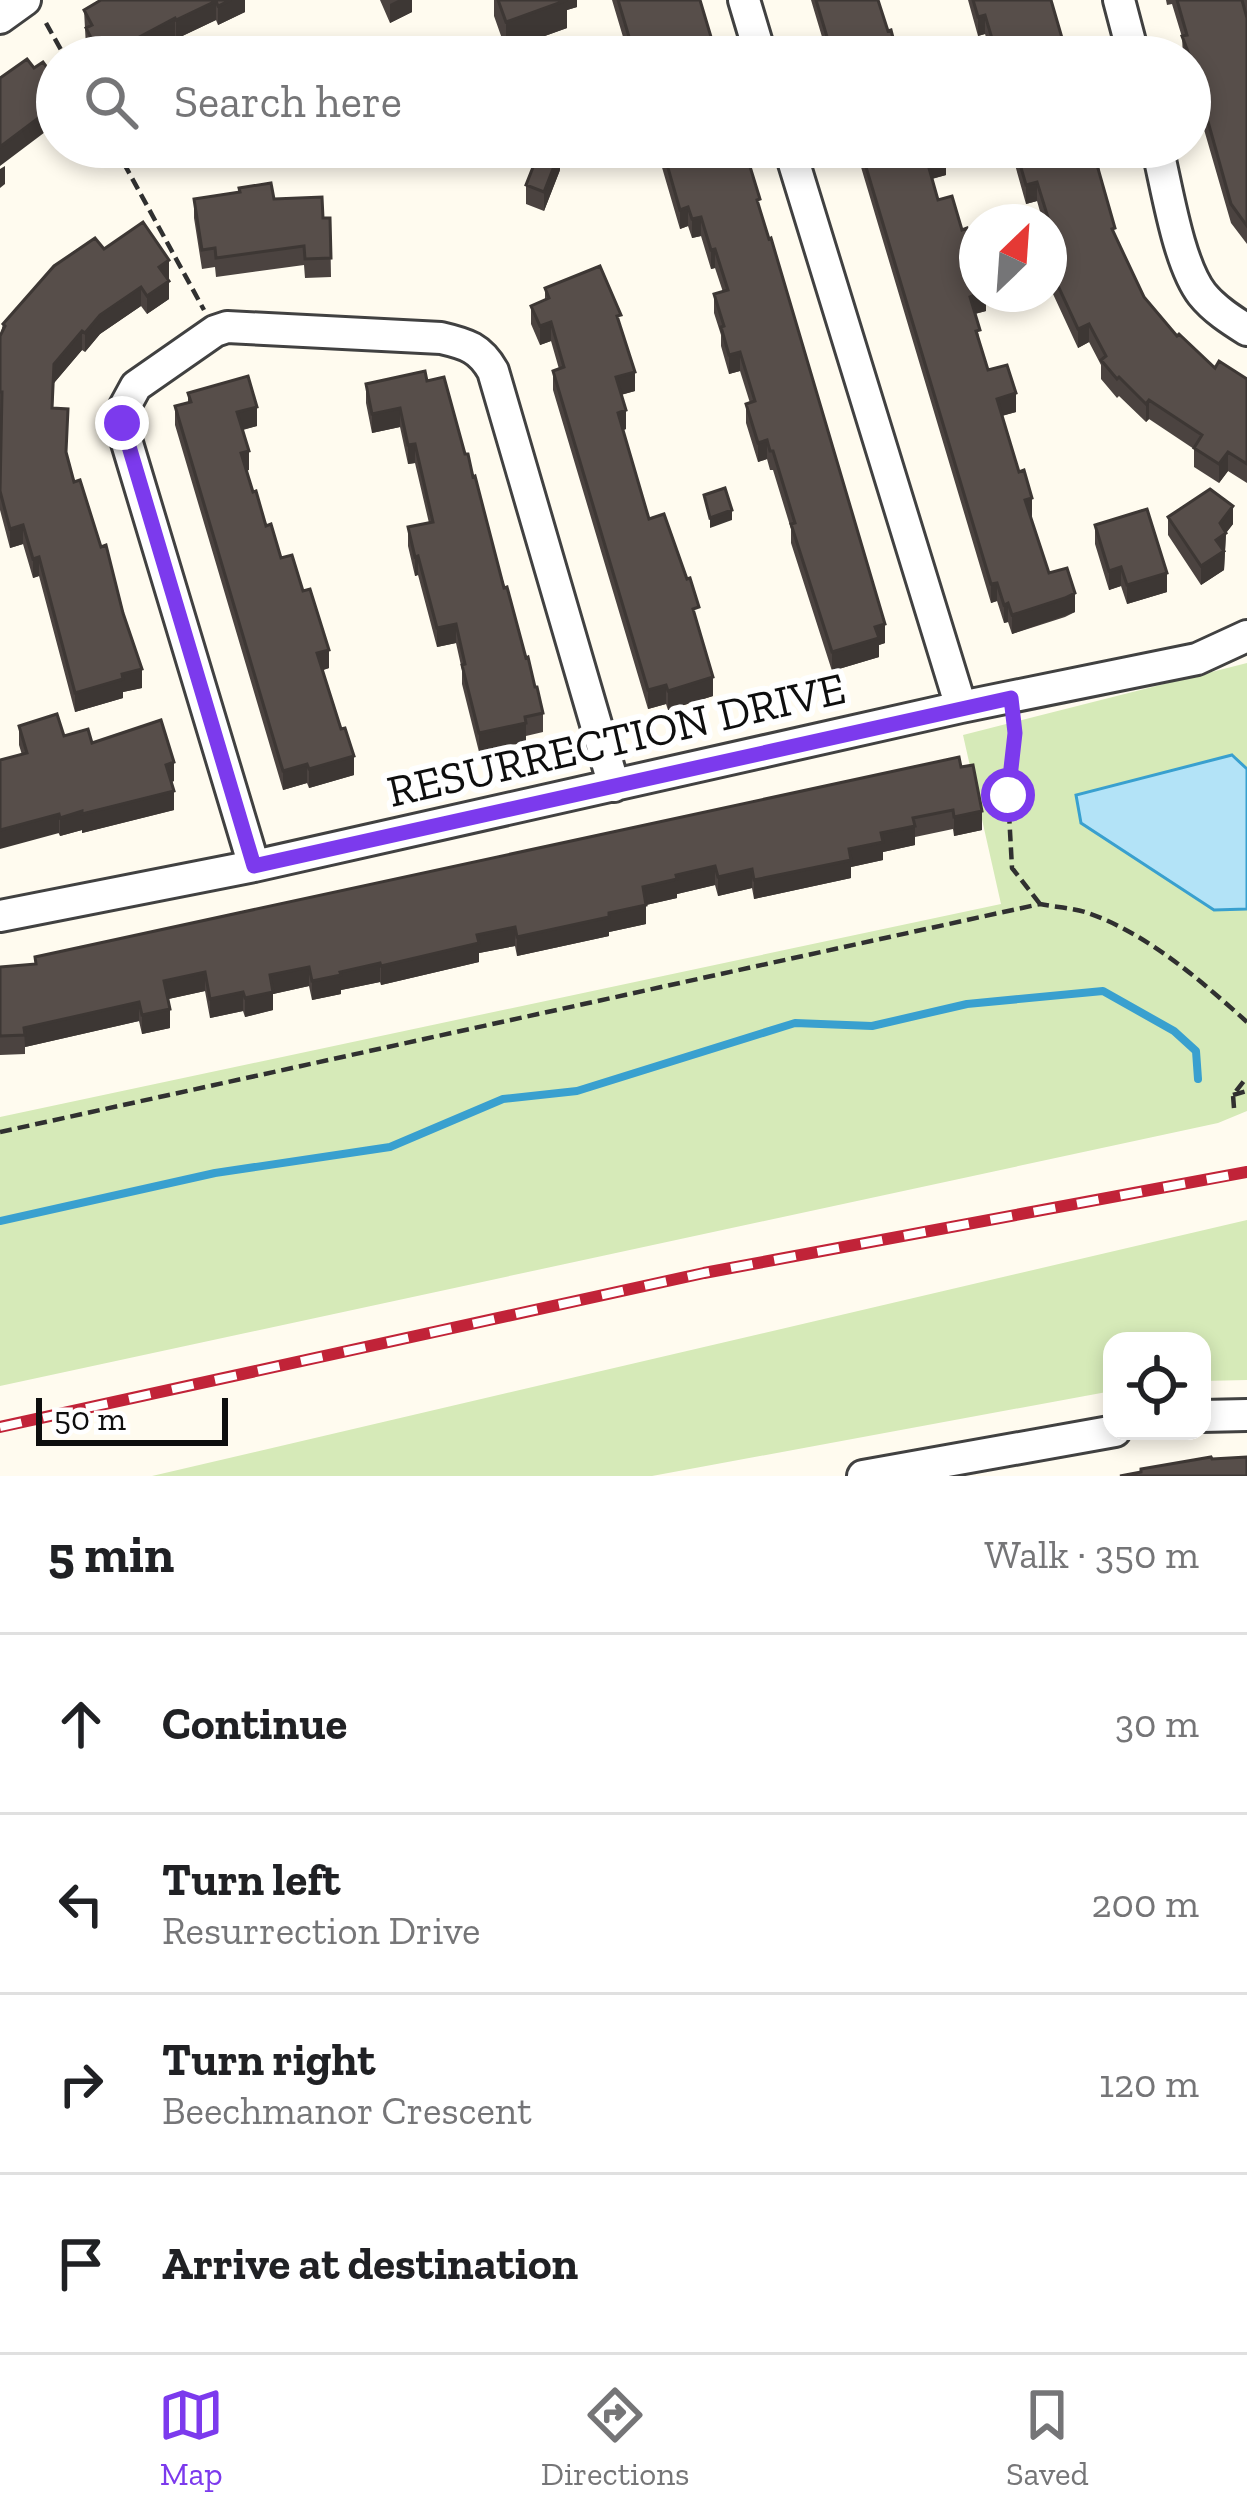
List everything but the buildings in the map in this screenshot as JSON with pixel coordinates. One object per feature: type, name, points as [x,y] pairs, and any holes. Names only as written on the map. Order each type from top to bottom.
[{"type":"street","points":[[744,0],[755,36]]},
{"type":"street","points":[[1119,0],[1128,36]]},
{"type":"street","points":[[0,18],[36,11]]},
{"type":"street","points":[[795,168],[961,707]]},
{"type":"street","points":[[1161,168],[1186,264],[1201,293],[1247,330]]},
{"type":"street","points":[[254,866],[122,423],[136,386],[215,331],[241,326],[442,338],[484,355],[493,371],[614,786]]},
{"type":"street","name":"RESURRECTION DRIVE","points":[[0,916],[254,866],[1197,658],[1247,636]]},
{"type":"street","points":[[1211,1416],[1247,1415]]},
{"type":"street","points":[[863,1476],[1103,1433]]},
{"type":"path","points":[[126,168],[215,331]]},
{"type":"path","points":[[1011,698],[1015,733],[1008,795],[1012,868],[1040,904]]},
{"type":"path","points":[[0,1132],[1040,904],[1084,912],[1125,929],[1194,975],[1247,1022]]},
{"type":"path","points":[[1234,1108],[1233,1095],[1247,1077]]},
{"type":"path","points":[[1233,1095],[1247,1091]]},
{"type":"green space","points":[[1247,663],[1247,1111],[1218,1123],[0,1386],[0,1117],[1001,904],[963,735]]},
{"type":"green space","points":[[1247,1220],[1247,1380],[1211,1381],[1211,1332],[1103,1332],[1103,1393],[652,1476],[152,1476]]},
{"type":"water","points":[[1232,755],[1247,769],[1247,909],[1214,910],[1081,823],[1076,795]]},
{"type":"waterway","points":[[0,1221],[215,1173],[390,1147],[503,1099],[577,1091],[795,1023],[872,1026],[967,1004],[1103,991],[1174,1031],[1196,1051],[1198,1079]]},
{"type":"railway","points":[[0,1427],[704,1273],[1247,1172]]},
{"type":"route","points":[[122,423],[254,866],[1011,698],[1015,733],[1008,795]]}]
